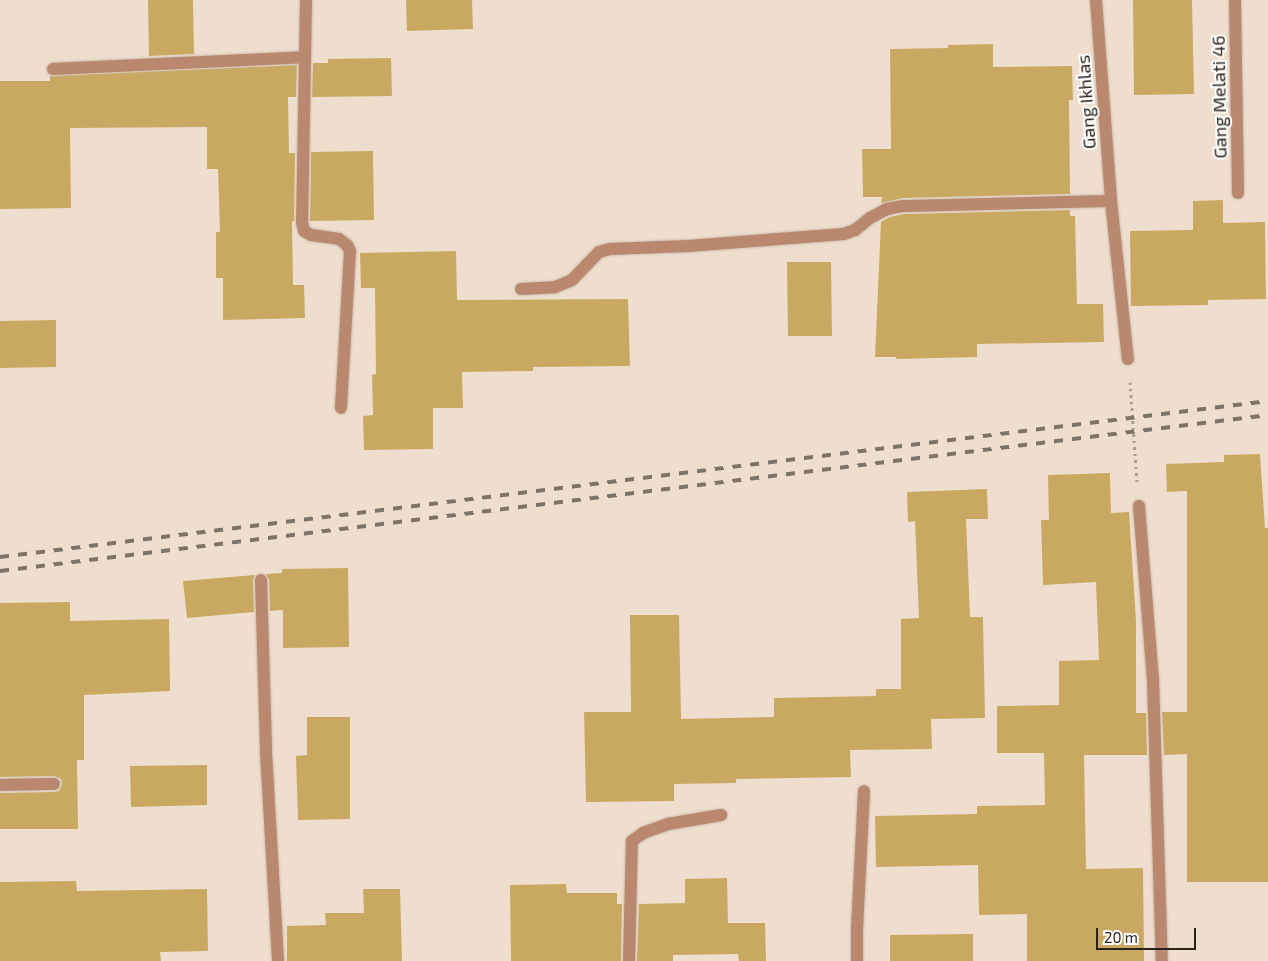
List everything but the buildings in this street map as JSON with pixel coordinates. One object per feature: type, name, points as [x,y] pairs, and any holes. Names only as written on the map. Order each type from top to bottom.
[{"type":"street","points":[[306,0],[302,222],[304,231],[311,235],[338,239],[347,244],[350,251],[341,408]]},
{"type":"street","name":"Gang Ikhlas","points":[[1096,0],[1110,201],[1128,359]]},
{"type":"street","name":"Gang Melati 46","points":[[1235,0],[1238,193]]},
{"type":"street","points":[[53,69],[304,57]]},
{"type":"street","points":[[521,289],[556,287],[572,280],[599,252],[610,249],[688,246],[844,234],[855,230],[870,218],[887,209],[903,206],[1110,201]]},
{"type":"street","points":[[1139,506],[1153,680],[1162,961]]},
{"type":"street","points":[[261,580],[266,752],[278,961]]},
{"type":"street","points":[[0,785],[54,784]]},
{"type":"street","points":[[857,961],[864,791]]},
{"type":"street","points":[[629,961],[632,841],[643,833],[668,824],[721,815]]},
{"type":"path","points":[[1128,359],[1139,506]]},
{"type":"railway","points":[[0,557],[1268,401]]},
{"type":"railway","points":[[0,571],[1268,415]]}]
